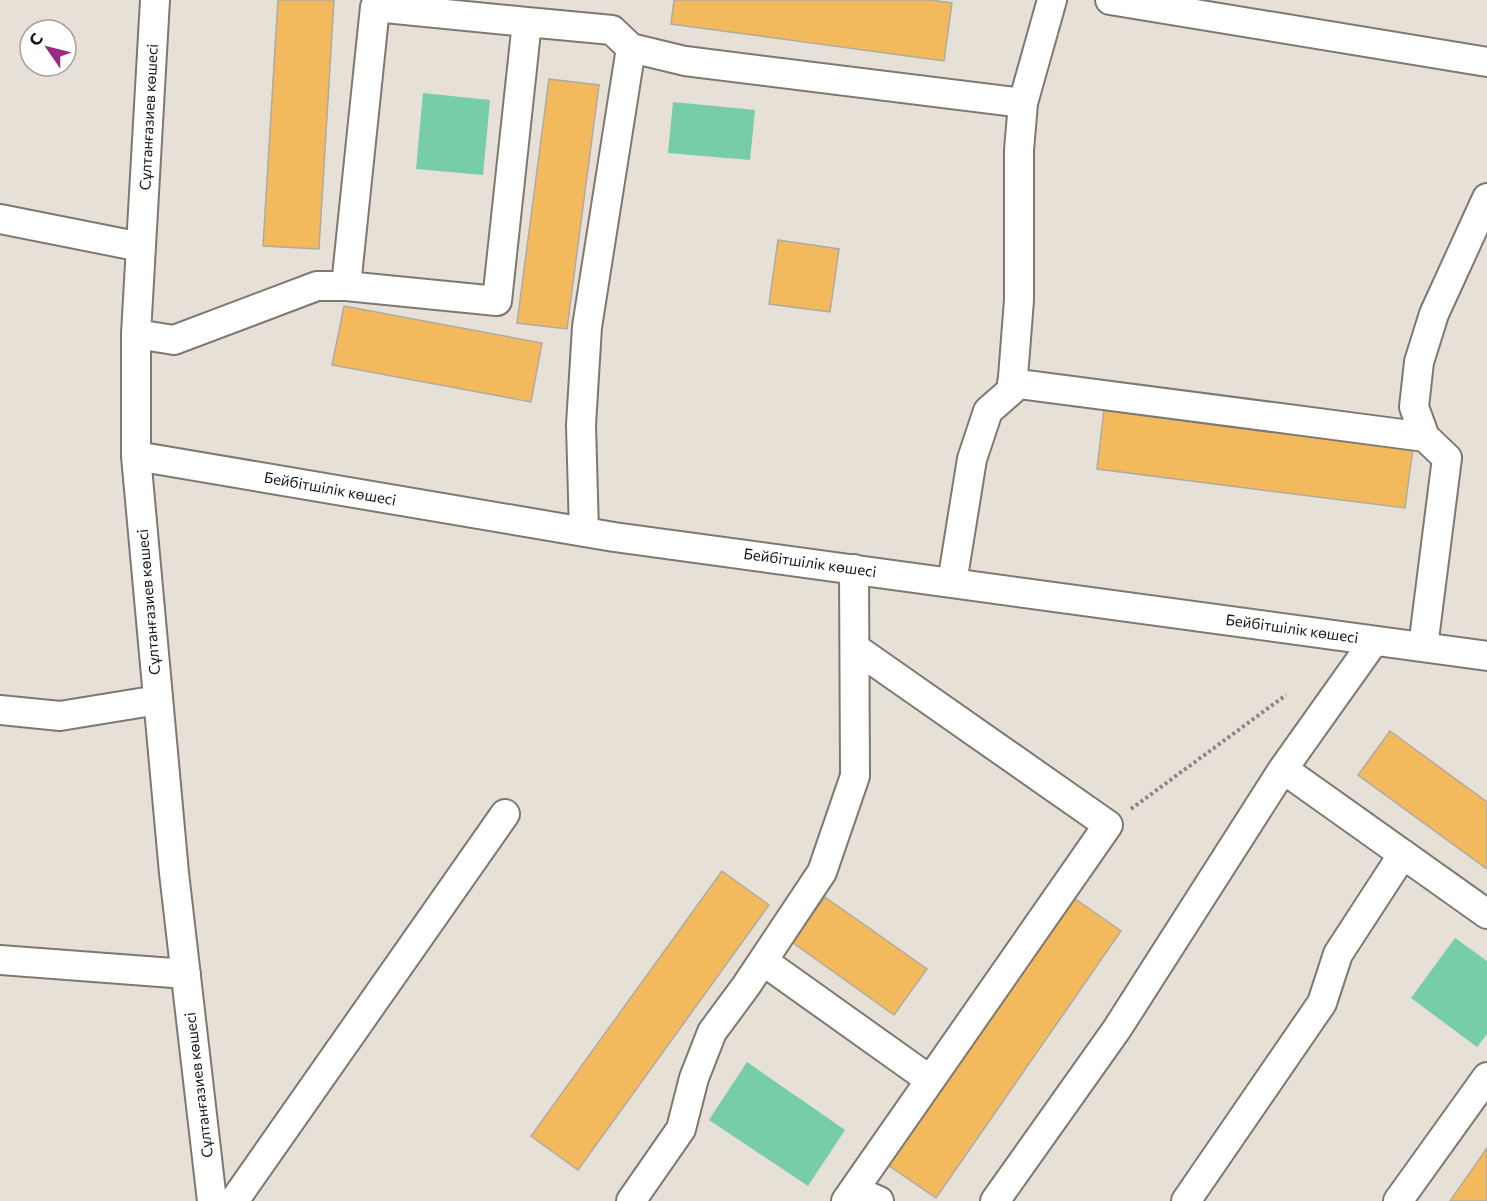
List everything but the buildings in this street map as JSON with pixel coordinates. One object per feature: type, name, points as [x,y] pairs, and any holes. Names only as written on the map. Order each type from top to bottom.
[{"type":"street","name":"Сұлтанғазиев көшесі","points":[[155,0],[136,334],[136,456],[174,873],[212,1201]]},
{"type":"street","points":[[952,583],[972,459],[988,411],[1012,390],[1019,300],[1019,150],[1023,103],[1052,0]]},
{"type":"street","points":[[1110,0],[1487,62]]},
{"type":"street","points":[[346,286],[375,7],[612,30],[631,48],[685,61],[1023,103]]},
{"type":"street","points":[[136,334],[174,340],[316,286],[346,286],[497,301],[527,22]]},
{"type":"street","points":[[584,532],[581,425],[587,327],[631,48]]},
{"type":"street","points":[[1423,647],[1447,458],[1425,437],[1413,407],[1419,362],[1434,314],[1487,198]]},
{"type":"street","points":[[0,219],[141,247]]},
{"type":"street","points":[[1012,383],[1425,437]]},
{"type":"street","name":"Бейбітшілік көшесі","points":[[136,456],[584,532],[1487,656]]},
{"type":"street","points":[[631,1201],[681,1129],[694,1078],[712,1032],[763,961],[822,872],[855,777],[854,569]]},
{"type":"street","points":[[995,1201],[1117,1029],[1283,769],[1374,640]]},
{"type":"street","points":[[855,648],[1108,825],[930,1080],[860,1197]]},
{"type":"street","points":[[0,710],[60,716],[158,700]]},
{"type":"street","points":[[1283,769],[1487,914]]},
{"type":"street","points":[[234,1201],[505,814]]},
{"type":"street","points":[[1186,1201],[1322,1003],[1338,954],[1403,854]]},
{"type":"street","points":[[0,960],[186,974]]},
{"type":"street","points":[[763,961],[930,1080]]},
{"type":"street","points":[[1398,1201],[1487,1077]]},
{"type":"path","points":[[1108,825],[1286,695]]},
{"type":"green space","points":[[423,93],[490,100],[483,175],[416,169]]},
{"type":"green space","points":[[673,102],[755,110],[750,160],[668,153]]},
{"type":"green space","points":[[1455,938],[1487,961],[1487,1034],[1477,1047],[1411,998]]},
{"type":"green space","points":[[747,1062],[845,1130],[808,1186],[709,1120]]}]
